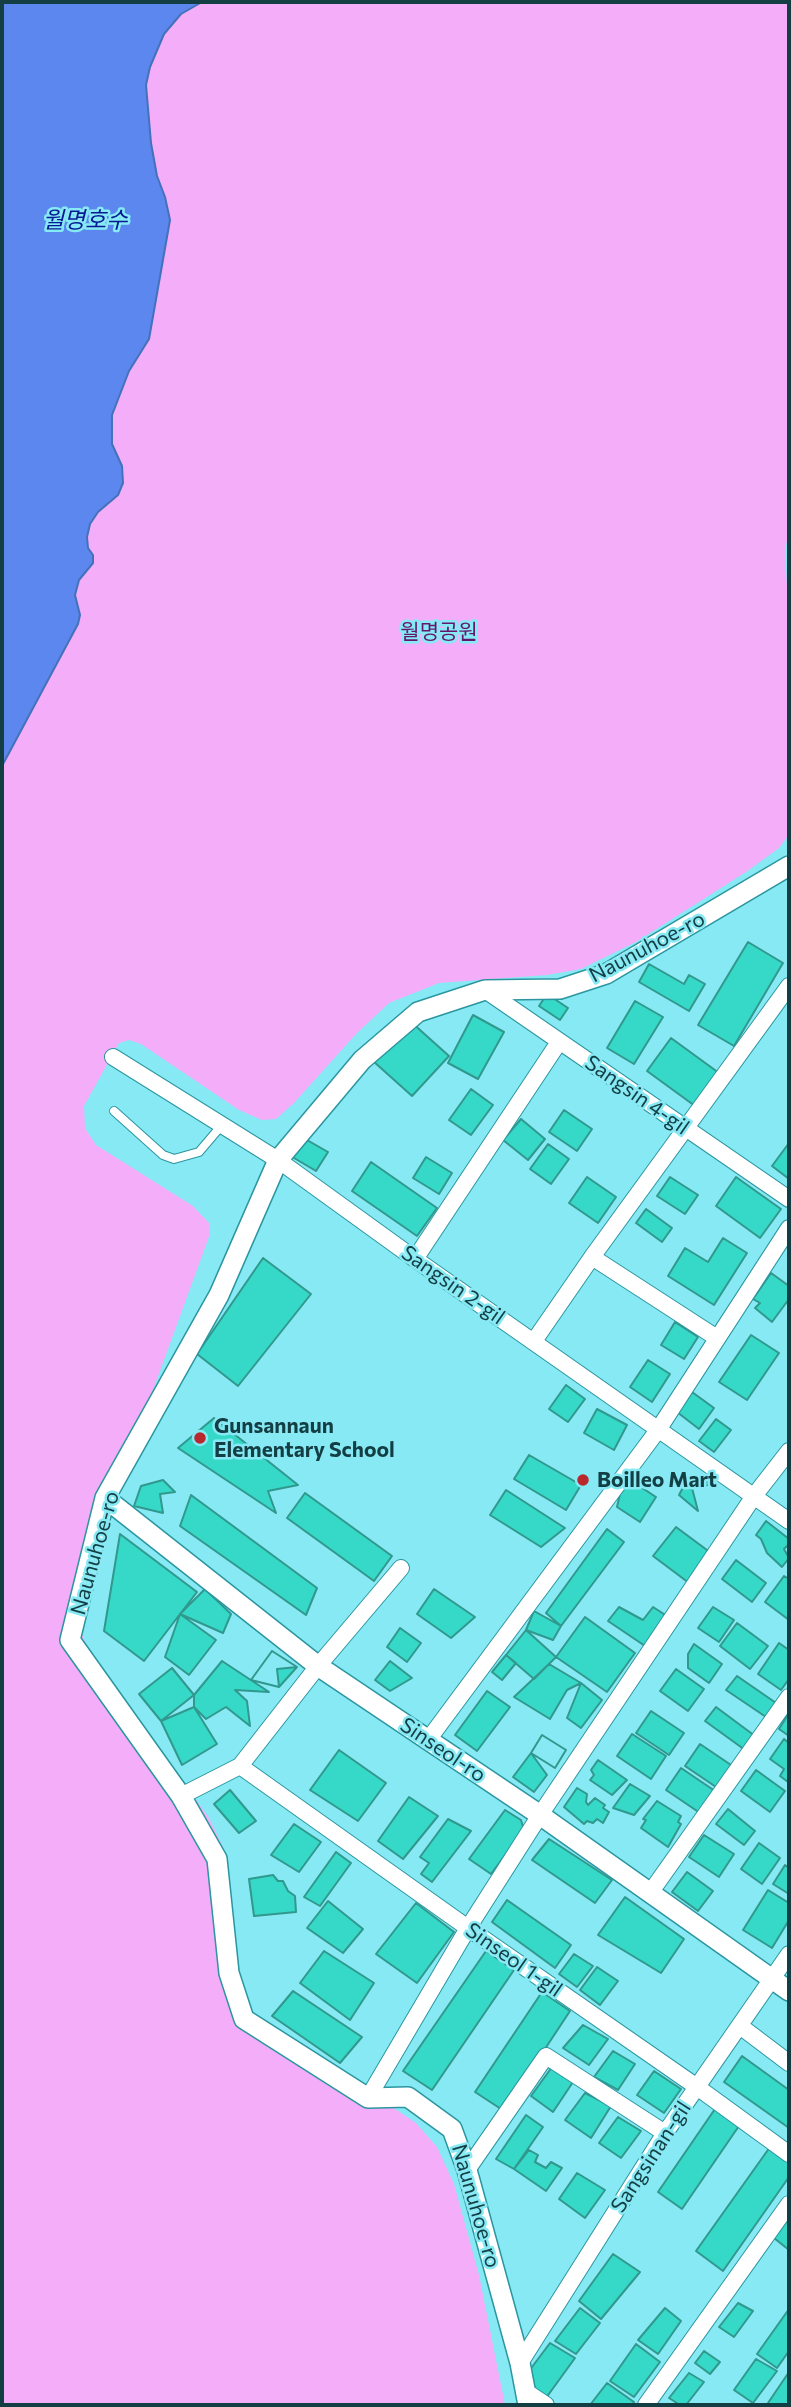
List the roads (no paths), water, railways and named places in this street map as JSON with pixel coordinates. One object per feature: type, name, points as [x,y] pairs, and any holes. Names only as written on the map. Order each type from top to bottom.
[{"type":"street","name":"Naunuhoe-ro","points":[[526,2398],[520,2363],[467,2170],[452,2129],[408,2097],[368,2098],[244,2019],[229,1973],[217,1859],[181,1796],[71,1640],[105,1499],[219,1295],[278,1160],[362,1060],[418,1012],[485,990],[560,989],[606,974],[789,866]]},
{"type":"street","points":[[534,1341],[789,986]]},
{"type":"street","name":"Sangsin 4-gil","points":[[485,990],[789,1199]]},
{"type":"street","points":[[415,1259],[559,1042]]},
{"type":"street","name":"Sangsin 2-gil","points":[[113,1057],[278,1160],[789,1521]]},
{"type":"street","points":[[428,1740],[658,1430],[789,1228]]},
{"type":"street","points":[[592,1257],[717,1338]]},
{"type":"street","points":[[368,2098],[468,1928],[540,1815],[754,1496],[789,1451]]},
{"type":"street","name":"Sinseol-ro","points":[[105,1499],[318,1666],[540,1815],[789,1991]]},
{"type":"street","points":[[181,1796],[240,1766],[318,1666],[401,1568]]},
{"type":"street","points":[[650,1893],[789,1697]]},
{"type":"street","name":"Sinseol 1-gil","points":[[240,1766],[789,2154]]},
{"type":"street","name":"Sangsinan-gil","points":[[520,2363],[665,2133],[789,1954]]},
{"type":"street","points":[[740,2026],[789,2063]]},
{"type":"street","points":[[467,2170],[546,2056],[665,2133]]},
{"type":"street","points":[[646,2405],[789,2204]]},
{"type":"street","points":[[526,2398],[546,2405]]},
{"type":"lane","points":[[114,1111],[163,1155],[174,1159],[199,1152],[222,1125]]},
{"type":"water","name":"월명호수","points":[[2,2],[202,2],[181,14],[164,34],[150,67],[146,85],[151,143],[170,220],[149,339],[129,371],[112,415],[112,444],[122,466],[123,483],[118,495],[98,512],[90,524],[87,537],[93,563],[79,580],[75,595],[80,615],[78,624],[2,766]]},
{"type":"place","name":"Gunsannaun Elementary School","points":[[200,1438]]},
{"type":"place","name":"Boilleo Mart","points":[[583,1480]]},
{"type":"park label","name":"월명공원","points":[[439,632]]}]
